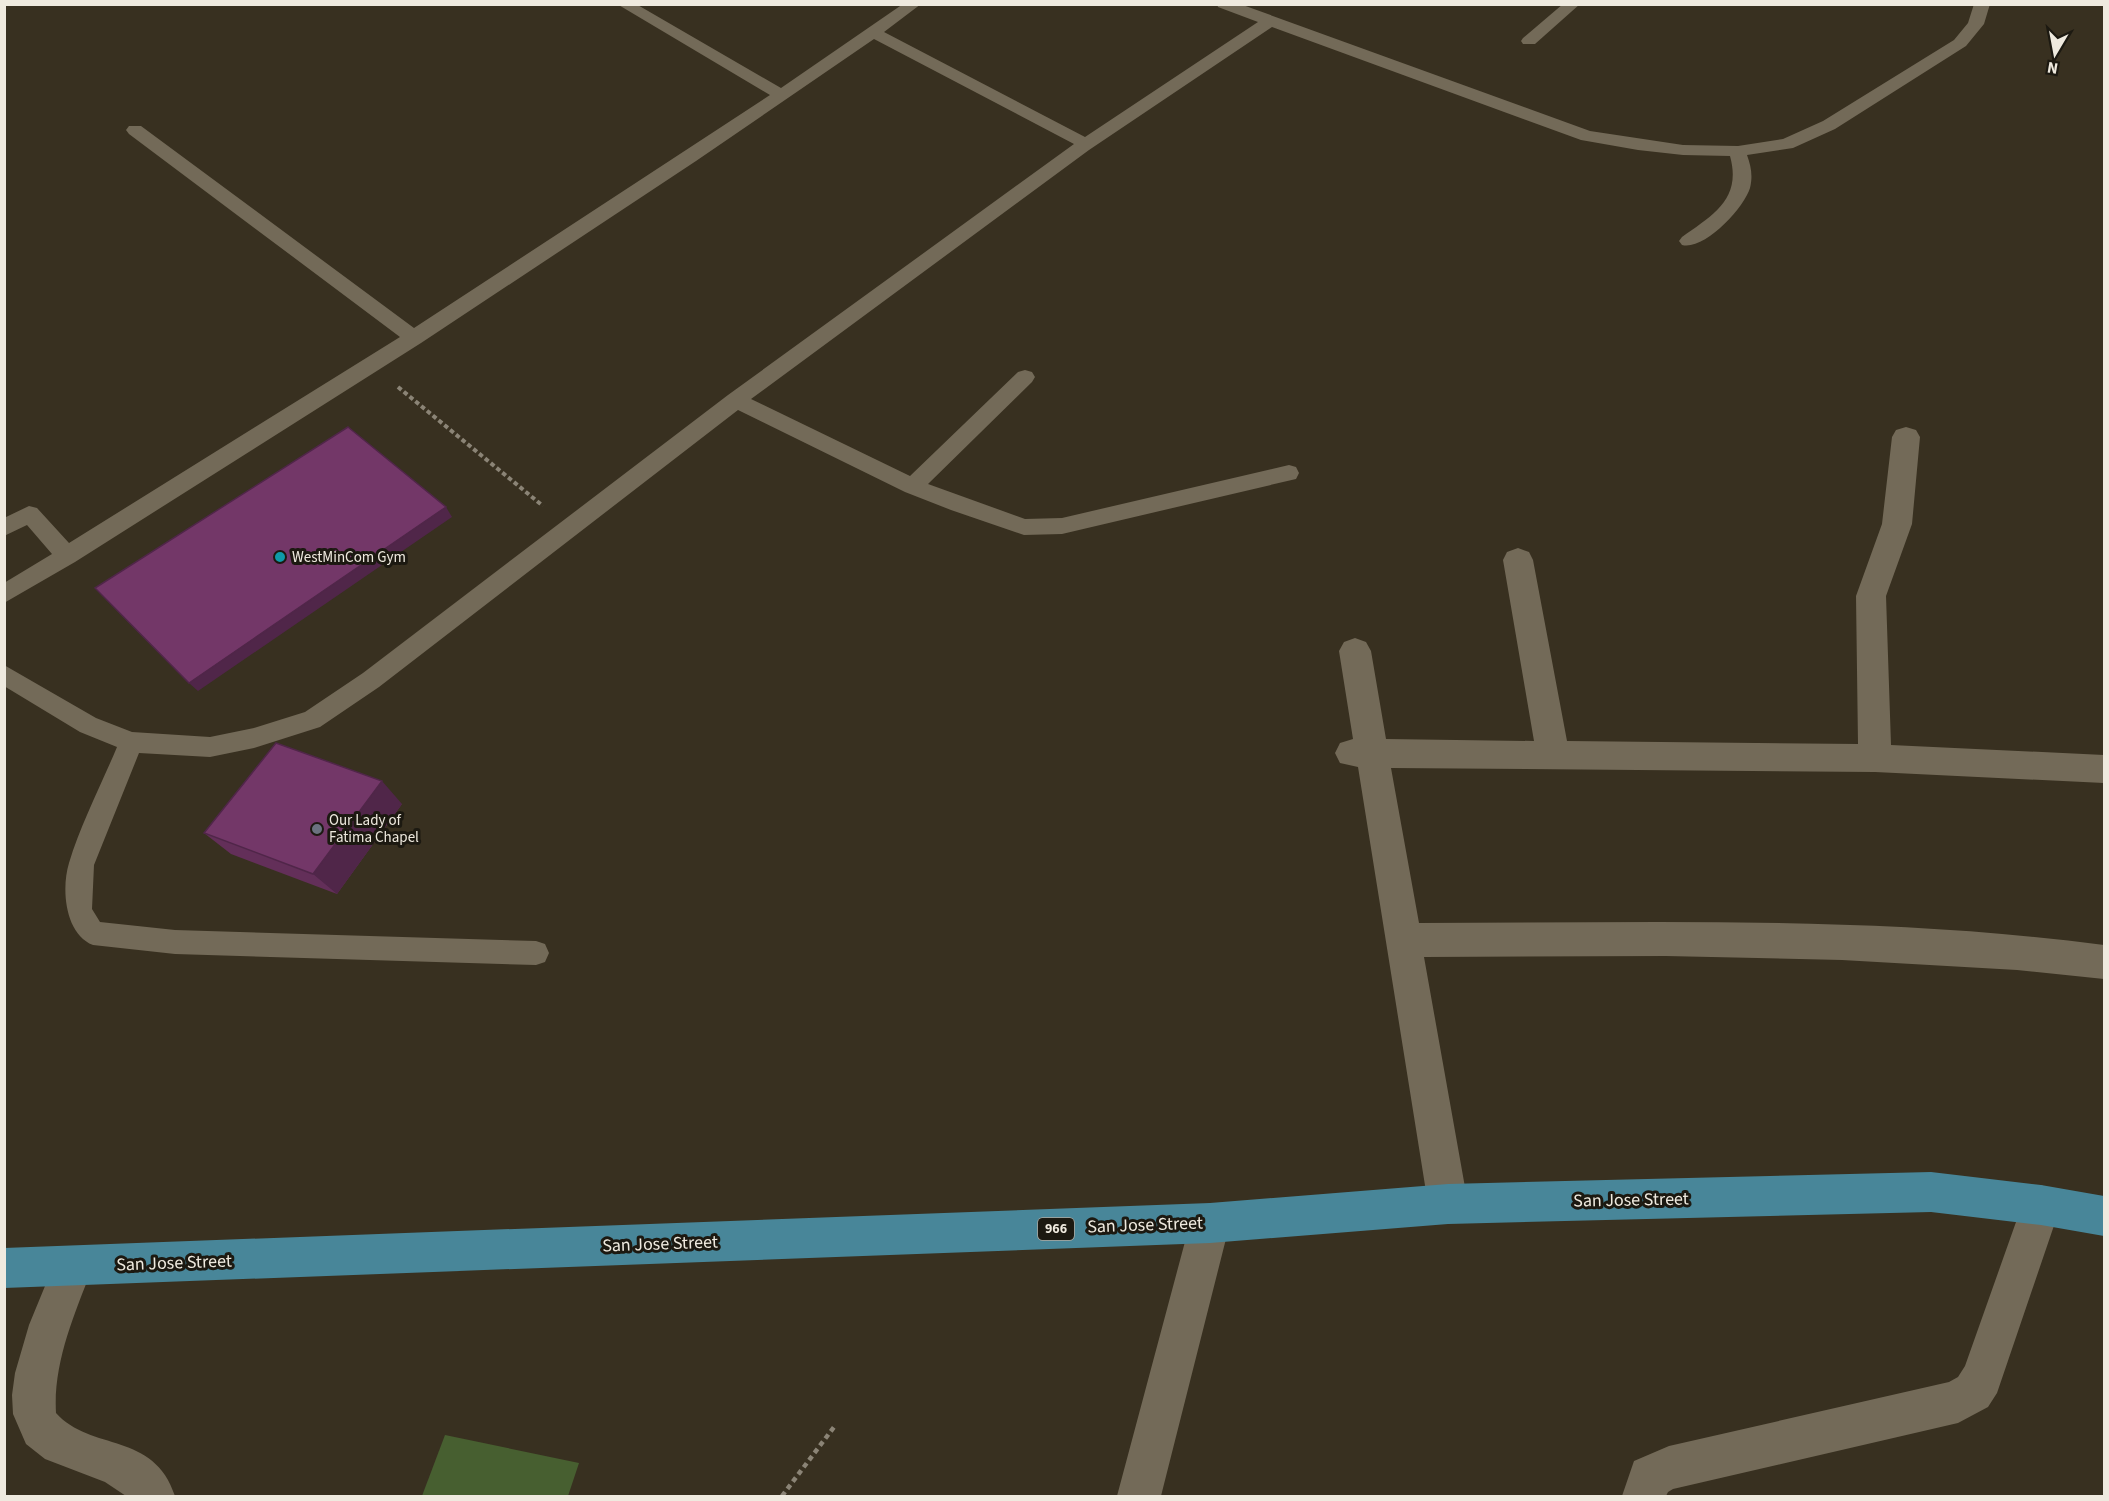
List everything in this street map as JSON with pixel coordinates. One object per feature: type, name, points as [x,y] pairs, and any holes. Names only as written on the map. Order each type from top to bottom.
[{"type":"main road","name":"San Jose Street","points":[[4,1268],[1210,1223],[1448,1204],[1931,1192],[2041,1204],[2104,1216]]},
{"type":"street","points":[[1875,758],[1871,596],[1897,524],[1906,437]]},
{"type":"street","points":[[1518,560],[1553,754]]},
{"type":"street","points":[[1354,651],[1362,754],[1402,940],[1448,1204]]},
{"type":"street","points":[[1362,754],[1875,758],[2104,769]]},
{"type":"street","points":[[1402,940],[1731,939],[2013,951],[2104,962]]},
{"type":"street","points":[[1644,1497],[1650,1477],[1669,1468],[1958,1402],[1972,1392],[1982,1378],[2041,1204]]},
{"type":"street","points":[[1139,1497],[1210,1223]]},
{"type":"street","points":[[73,1266],[35,1372],[32,1406],[41,1429],[56,1442],[126,1467],[150,1490],[153,1497]]},
{"type":"lane","points":[[624,4],[781,95]]},
{"type":"lane","points":[[4,594],[414,338],[874,33],[914,4]]},
{"type":"lane","points":[[1224,4],[1587,136],[1683,150],[1738,151],[1787,144],[1829,125],[1960,44],[1976,24],[1982,4]]},
{"type":"lane","points":[[1529,41],[1573,4]]},
{"type":"lane","points":[[4,674],[88,725],[131,742],[210,747],[254,738],[312,720],[371,680],[735,400],[1086,144],[1270,21]]},
{"type":"lane","points":[[874,33],[1086,144]]},
{"type":"lane","points":[[135,130],[414,338]]},
{"type":"lane","points":[[1688,241],[1727,213],[1738,195],[1743,175],[1738,151]]},
{"type":"lane","points":[[912,486],[1025,377]]},
{"type":"lane","points":[[735,400],[912,486],[1024,527],[1062,526],[1289,473]]},
{"type":"lane","points":[[4,528],[29,514],[67,556]]},
{"type":"lane","points":[[131,742],[81,865],[79,911],[93,933],[175,942],[536,953]]},
{"type":"path","points":[[371,365],[570,527]]},
{"type":"path","points":[[782,1497],[834,1427]]},
{"type":"green space","points":[[445,1435],[579,1463],[568,1496],[422,1496]]},
{"type":"building","name":"WestMinCom Gym","points":[[348,427],[446,507],[189,683],[95,588]]},
{"type":"building","name":"Our Lady of Fatima Chapel","points":[[276,743],[382,781],[313,874],[204,833]]},
{"type":"place","name":"WestMinCom Gym","points":[[280,557]]},
{"type":"place","name":"Our Lady of Fatima Chapel","points":[[317,829]]}]
